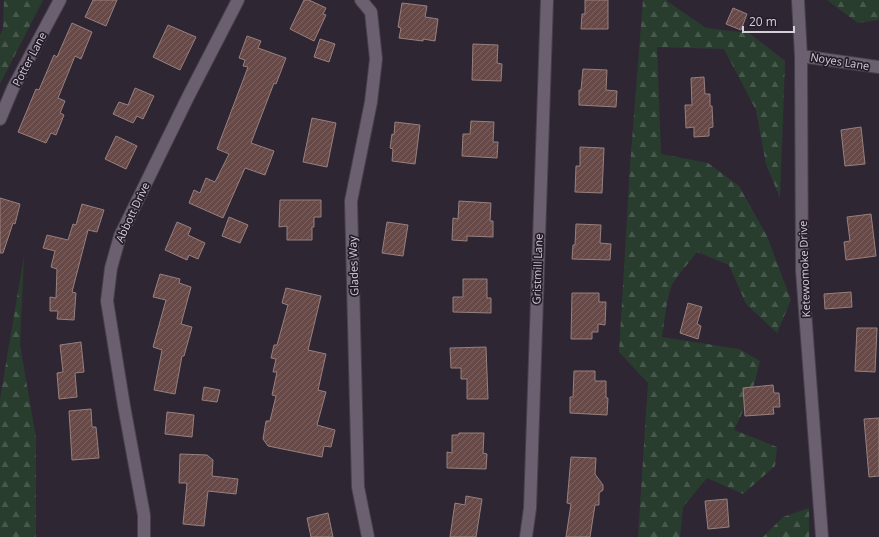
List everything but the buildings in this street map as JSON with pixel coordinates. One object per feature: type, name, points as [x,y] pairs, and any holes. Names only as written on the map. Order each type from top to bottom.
[{"type":"street","name":"Potter Lane","points":[[0,119],[13,88],[60,0]]},
{"type":"street","name":"Abbott Drive","points":[[144,537],[144,515],[107,301],[111,268],[120,236],[188,97],[238,0]]},
{"type":"street","name":"Glades Way","points":[[361,0],[371,12],[376,59],[372,102],[351,201],[358,487],[368,537]]},
{"type":"street","name":"Gristmill Lane","points":[[526,537],[530,508],[546,0]]},
{"type":"street","name":"Ketewomoke Drive","points":[[798,0],[801,56],[802,271],[822,537]]},
{"type":"street","name":"Noyes Lane","points":[[801,56],[879,67]]},
{"type":"green space","points":[[4,0],[43,0],[0,84],[0,35],[3,29]]},
{"type":"green space","points":[[643,0],[667,0],[706,28],[749,33],[785,61],[780,198],[766,164],[756,110],[724,49],[657,47],[661,154],[708,163],[739,186],[767,236],[791,300],[777,333],[746,304],[729,265],[697,252],[672,285],[667,303],[662,337],[739,349],[760,361],[752,392],[734,430],[777,447],[775,466],[743,494],[707,478],[683,507],[680,537],[638,537],[648,383],[619,352],[630,166]]},
{"type":"green space","points":[[827,0],[879,0],[879,20],[858,23]]},
{"type":"green space","points":[[24,256],[20,345],[36,438],[36,537],[0,537],[0,399]]},
{"type":"green space","points":[[809,508],[809,537],[763,537],[783,517]]}]
